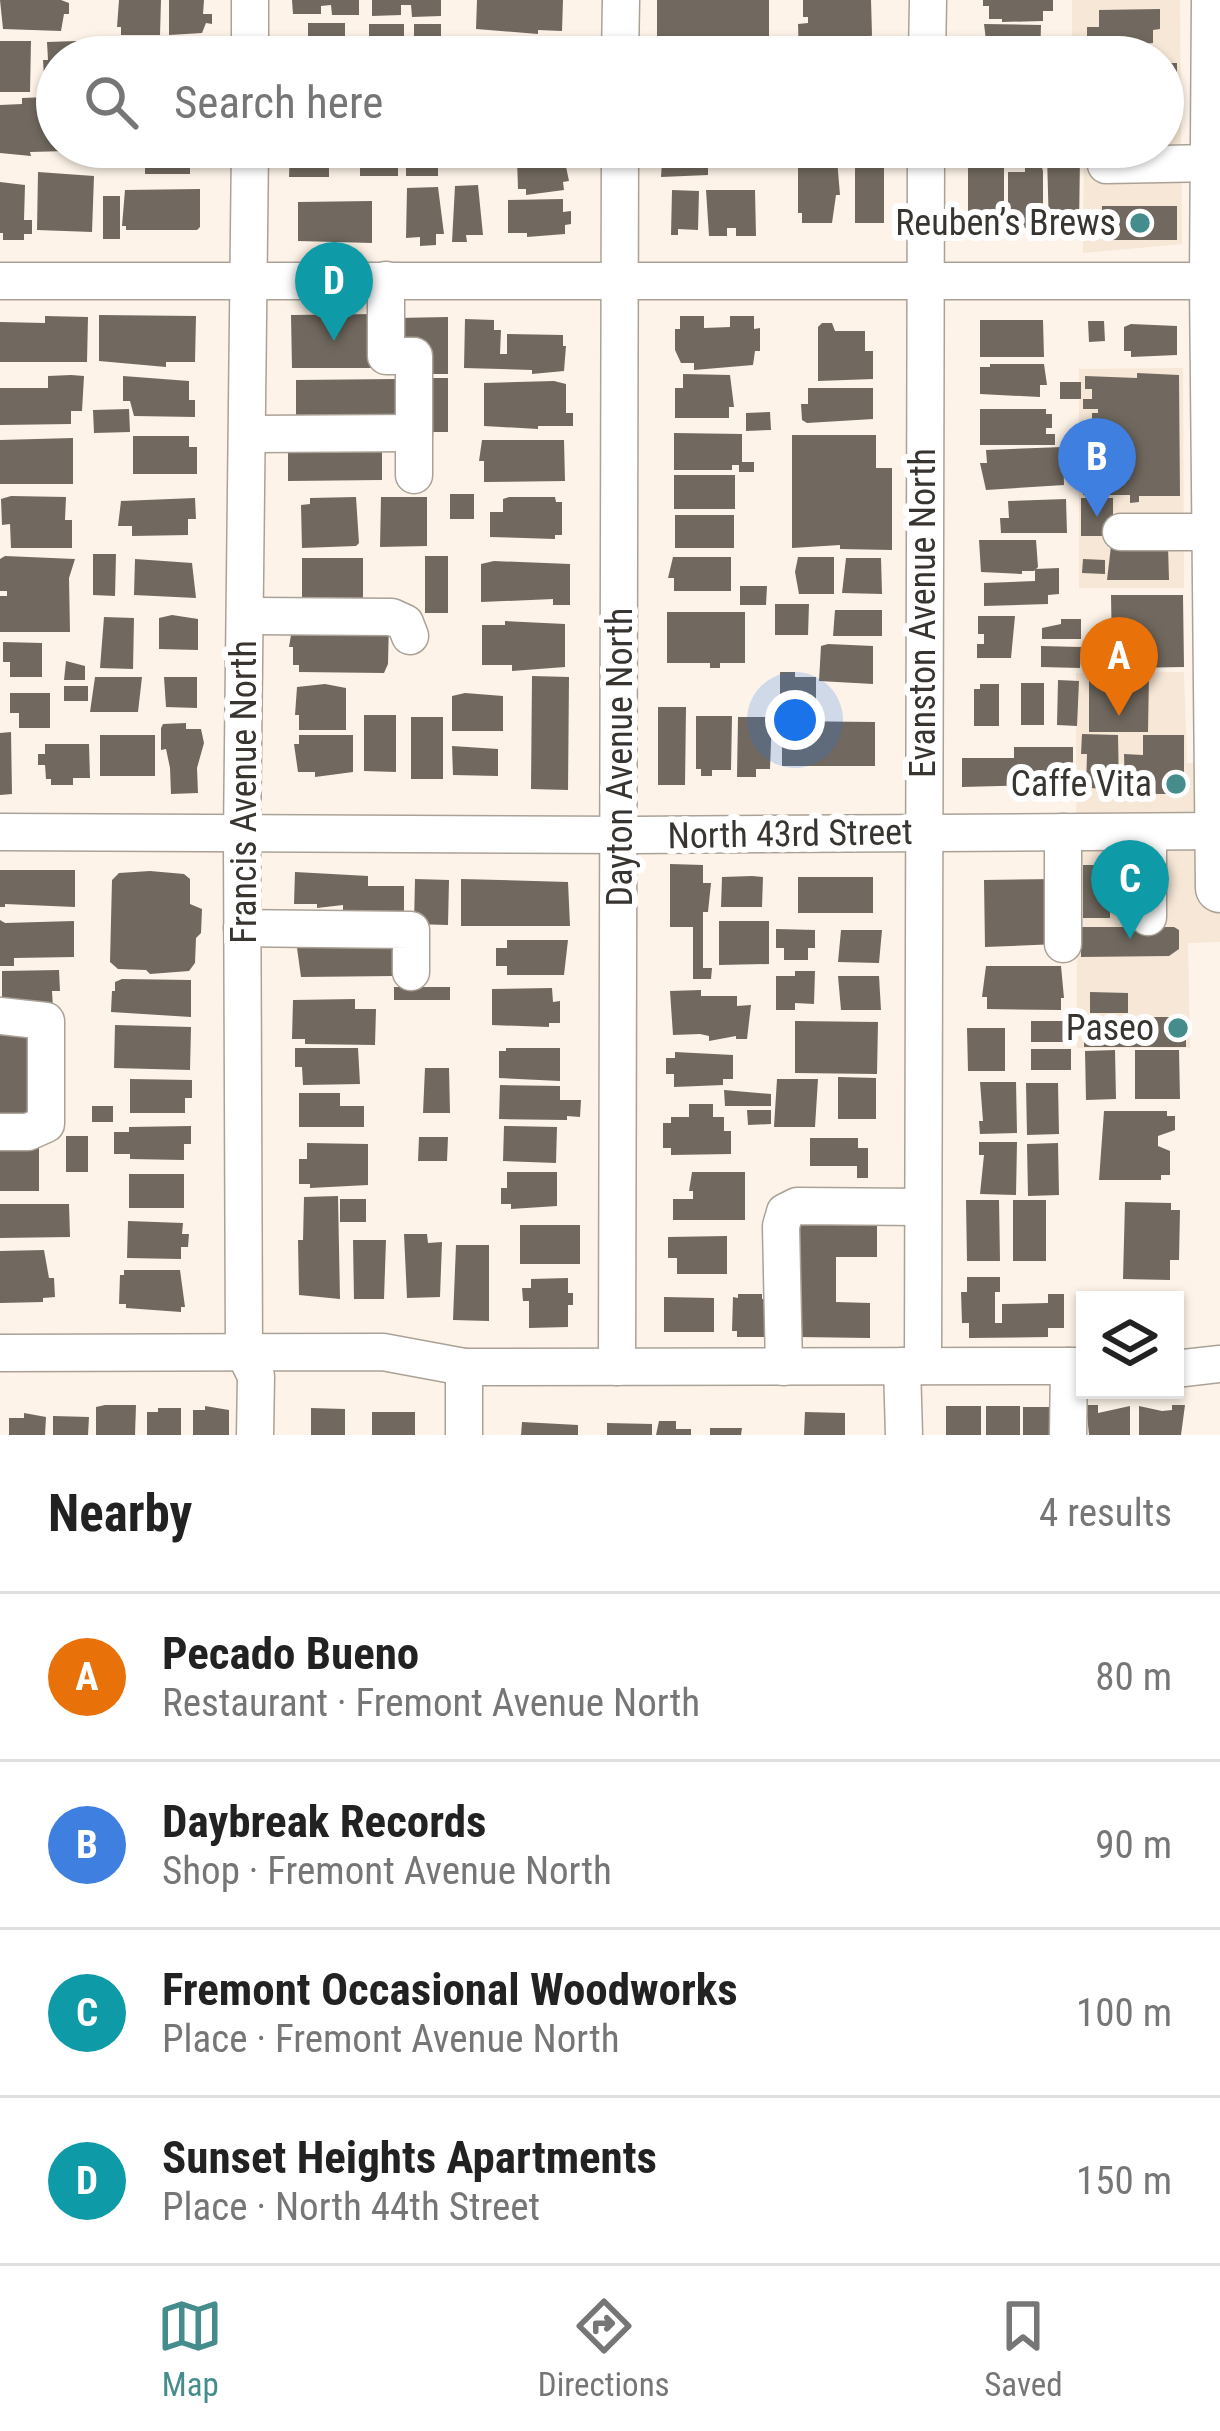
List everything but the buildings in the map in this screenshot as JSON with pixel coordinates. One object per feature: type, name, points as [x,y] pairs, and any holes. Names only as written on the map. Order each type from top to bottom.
[{"type":"main road","points":[[1217,30],[1214,281],[1220,888]]},
{"type":"street","points":[[250,0],[250,36]]},
{"type":"street","points":[[620,36],[621,0]]},
{"type":"street","points":[[927,36],[928,0]]},
{"type":"street","points":[[1184,164],[1215,163]]},
{"type":"street","name":"Francis Avenue North","points":[[250,168],[242,928],[244,1352],[256,1376],[255,1435]]},
{"type":"street","name":"Dayton Avenue North","points":[[617,1367],[620,168]]},
{"type":"street","name":"Evanston Avenue North","points":[[904,1435],[923,1207],[926,168]]},
{"type":"street","points":[[386,280],[386,356],[414,356],[414,475]]},
{"type":"street","points":[[0,281],[1214,281]]},
{"type":"street","points":[[248,434],[414,433]]},
{"type":"street","points":[[1121,532],[1216,532]]},
{"type":"street","points":[[245,616],[392,617],[405,623],[410,636]]},
{"type":"street","name":"North 43rd Street","points":[[0,832],[1220,831]]},
{"type":"street","points":[[1063,832],[1063,944]]},
{"type":"street","points":[[1148,832],[1148,916]]},
{"type":"street","points":[[242,928],[411,930],[411,973]]},
{"type":"street","points":[[0,1016],[46,1021],[46,1124],[28,1132],[0,1132]]},
{"type":"street","points":[[784,1366],[781,1226],[785,1212],[797,1206],[923,1207]]},
{"type":"street","points":[[0,1353],[382,1352],[464,1366],[1076,1366]]},
{"type":"street","points":[[1184,1368],[1220,1364]]},
{"type":"street","points":[[464,1366],[464,1435]]},
{"type":"street","points":[[1068,1435],[1076,1374]]},
{"type":"shaded area","points":[[1072,0],[1180,0],[1180,36],[1072,36]]},
{"type":"shaded area","points":[[1084,168],[1181,168],[1182,244],[1083,253]]},
{"type":"shaded area","points":[[1183,368],[1184,588],[1079,588],[1079,369]]},
{"type":"shaded area","points":[[1184,672],[1187,763],[1220,763],[1220,942],[1188,943],[1190,1048],[1077,1048],[1076,673]]},
{"type":"place","name":"Reuben’s Brews","points":[[1140,223]]},
{"type":"place","name":"Sunset Heights Apartments","points":[[334,341]]},
{"type":"place","name":"Daybreak Records","points":[[1097,517]]},
{"type":"place","name":"Pecado Bueno","points":[[1119,716]]},
{"type":"place","name":"Caffe Vita","points":[[1176,784]]},
{"type":"place","name":"Fremont Occasional Woodworks","points":[[1130,939]]},
{"type":"place","name":"Paseo","points":[[1178,1028]]}]
